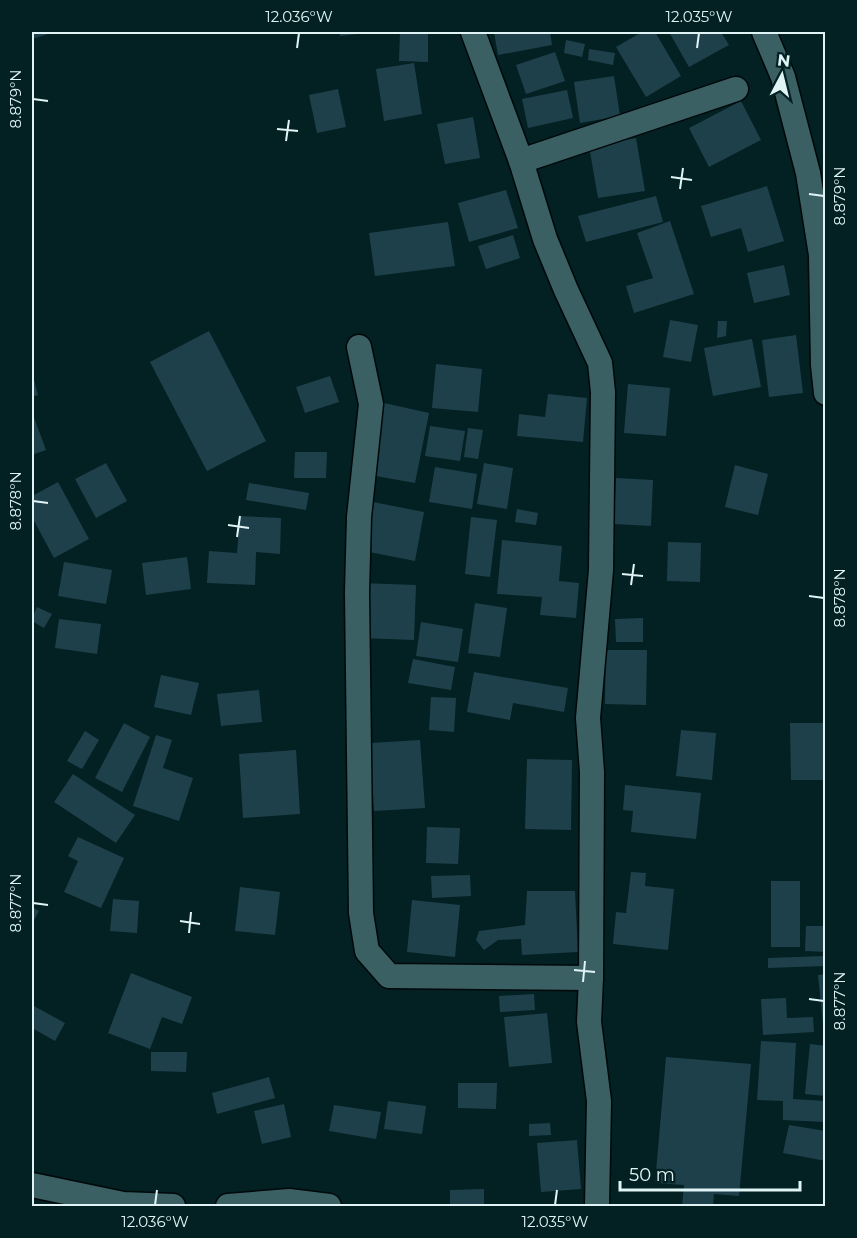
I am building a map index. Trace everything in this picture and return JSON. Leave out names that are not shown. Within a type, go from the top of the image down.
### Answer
[{"type":"street","points":[[473,32],[521,161],[545,239],[600,363],[603,392],[601,570],[588,718],[592,772],[589,1022],[599,1101],[597,1206]]},
{"type":"street","points":[[764,32],[783,77],[808,173],[821,255],[825,393]]},
{"type":"street","points":[[521,161],[736,89]]},
{"type":"street","points":[[359,346],[371,404],[359,517],[357,592],[361,913],[367,951],[389,976],[591,978]]},
{"type":"street","points":[[32,1185],[123,1204],[172,1206]]},
{"type":"street","points":[[228,1206],[289,1201],[329,1206]]},
{"type":"building","points":[[32,32],[55,32],[32,39]]},
{"type":"building","points":[[339,32],[366,32],[366,33],[340,36]]},
{"type":"building","points":[[400,32],[428,32],[428,62],[399,61]]},
{"type":"building","points":[[494,32],[550,32],[552,45],[498,55]]},
{"type":"building","points":[[642,32],[655,32],[681,76],[646,97],[616,47]]},
{"type":"building","points":[[669,32],[721,32],[729,45],[689,67]]},
{"type":"building","points":[[566,40],[585,44],[582,57],[564,53]]},
{"type":"building","points":[[589,49],[615,53],[613,65],[588,60]]},
{"type":"building","points":[[555,52],[565,81],[526,94],[516,65]]},
{"type":"building","points":[[414,63],[422,114],[384,121],[376,69]]},
{"type":"building","points":[[614,76],[620,116],[580,123],[574,82]]},
{"type":"building","points":[[338,89],[346,127],[317,133],[309,95]]},
{"type":"building","points":[[567,90],[573,118],[528,128],[522,99]]},
{"type":"building","points":[[741,101],[761,140],[709,167],[689,128]]},
{"type":"building","points":[[473,117],[480,158],[445,164],[437,124]]},
{"type":"building","points":[[636,138],[645,191],[598,198],[589,146]]},
{"type":"building","points":[[767,186],[784,241],[748,252],[741,228],[711,237],[701,206]]},
{"type":"building","points":[[506,190],[518,228],[469,242],[458,203]]},
{"type":"building","points":[[656,196],[663,222],[586,242],[578,216]]},
{"type":"building","points":[[670,221],[694,294],[634,313],[626,286],[653,278],[637,233]]},
{"type":"building","points":[[448,222],[455,266],[375,276],[369,233]]},
{"type":"building","points":[[513,235],[520,258],[486,269],[478,246]]},
{"type":"building","points":[[784,265],[790,295],[754,303],[747,273]]},
{"type":"building","points":[[670,320],[698,325],[691,362],[663,357]]},
{"type":"building","points":[[718,321],[727,321],[726,336],[717,338]]},
{"type":"building","points":[[209,331],[266,441],[207,471],[150,362]]},
{"type":"building","points":[[796,335],[803,393],[769,397],[762,340]]},
{"type":"building","points":[[752,339],[761,387],[713,396],[704,348]]},
{"type":"building","points":[[436,364],[482,369],[478,412],[432,408]]},
{"type":"building","points":[[32,372],[38,395],[32,397]]},
{"type":"building","points":[[330,376],[339,402],[305,413],[296,387]]},
{"type":"building","points":[[628,384],[670,388],[666,436],[624,433]]},
{"type":"building","points":[[548,394],[587,398],[583,442],[517,436],[519,414],[545,417]]},
{"type":"building","points":[[384,403],[429,413],[415,483],[370,475]]},
{"type":"building","points":[[32,412],[46,450],[32,455]]},
{"type":"building","points":[[430,426],[465,431],[460,461],[425,456]]},
{"type":"building","points":[[468,428],[483,430],[478,459],[464,457]]},
{"type":"building","points":[[295,452],[327,452],[326,478],[294,478]]},
{"type":"building","points":[[106,463],[127,501],[96,518],[75,479]]},
{"type":"building","points":[[484,463],[513,468],[507,509],[477,504]]},
{"type":"building","points":[[735,465],[768,474],[758,515],[725,507]]},
{"type":"building","points":[[435,467],[477,474],[472,509],[429,502]]},
{"type":"building","points":[[616,478],[653,480],[651,526],[614,524]]},
{"type":"building","points":[[58,482],[89,539],[54,558],[32,517],[32,496]]},
{"type":"building","points":[[249,483],[309,493],[306,510],[246,500]]},
{"type":"building","points":[[373,502],[424,512],[415,561],[364,551]]},
{"type":"building","points":[[517,509],[538,513],[536,525],[515,522]]},
{"type":"building","points":[[240,516],[281,518],[280,554],[256,552],[255,585],[207,583],[209,551],[237,553]]},
{"type":"building","points":[[471,517],[497,520],[490,577],[465,574]]},
{"type":"building","points":[[502,540],[562,546],[559,581],[579,583],[576,618],[540,615],[542,597],[497,594]]},
{"type":"building","points":[[668,542],[701,543],[700,582],[667,581]]},
{"type":"building","points":[[187,557],[191,589],[146,595],[142,563]]},
{"type":"building","points":[[64,562],[112,570],[106,604],[58,596]]},
{"type":"building","points":[[361,583],[416,585],[414,640],[360,638]]},
{"type":"building","points":[[475,603],[507,608],[500,657],[468,653]]},
{"type":"building","points":[[37,607],[52,614],[44,628],[32,621]]},
{"type":"building","points":[[643,618],[643,642],[616,642],[615,619]]},
{"type":"building","points":[[59,619],[101,624],[97,654],[55,648]]},
{"type":"building","points":[[421,622],[463,629],[458,662],[416,656]]},
{"type":"building","points":[[606,650],[647,650],[646,705],[605,704]]},
{"type":"building","points":[[413,659],[455,667],[451,690],[408,683]]},
{"type":"building","points":[[474,672],[568,688],[564,712],[513,703],[510,720],[467,712]]},
{"type":"building","points":[[161,675],[199,683],[191,715],[154,707]]},
{"type":"building","points":[[259,690],[262,722],[221,726],[217,694]]},
{"type":"building","points":[[431,697],[456,698],[454,732],[429,730]]},
{"type":"building","points":[[124,723],[150,737],[122,792],[95,778]]},
{"type":"building","points":[[790,723],[826,723],[826,780],[791,780]]},
{"type":"building","points":[[681,730],[716,733],[712,780],[676,776]]},
{"type":"building","points":[[85,731],[99,740],[82,769],[67,761]]},
{"type":"building","points":[[156,735],[172,740],[163,768],[193,778],[179,821],[133,806]]},
{"type":"building","points":[[420,740],[425,808],[374,811],[370,743]]},
{"type":"building","points":[[296,750],[300,814],[243,818],[239,754]]},
{"type":"building","points":[[527,759],[572,760],[571,830],[525,829]]},
{"type":"building","points":[[73,774],[135,815],[116,843],[54,802]]},
{"type":"building","points":[[625,785],[701,793],[696,839],[631,832],[633,811],[623,810]]},
{"type":"building","points":[[427,827],[460,828],[458,864],[426,863]]},
{"type":"building","points":[[78,837],[124,858],[101,908],[64,892],[78,861],[68,856]]},
{"type":"building","points":[[631,872],[646,873],[645,886],[674,889],[668,950],[613,944],[616,912],[626,913]]},
{"type":"building","points":[[470,875],[471,896],[432,898],[431,876]]},
{"type":"building","points":[[771,881],[800,881],[800,947],[771,947]]},
{"type":"building","points":[[240,887],[280,892],[275,935],[235,931]]},
{"type":"building","points":[[527,891],[575,891],[578,952],[522,955],[521,939],[498,940],[484,950],[476,940],[479,931],[525,925]]},
{"type":"building","points":[[113,899],[139,901],[137,933],[110,931]]},
{"type":"building","points":[[412,900],[460,905],[455,957],[407,952]]},
{"type":"building","points":[[32,907],[39,911],[32,924]]},
{"type":"building","points":[[806,926],[826,926],[826,952],[805,951]]},
{"type":"building","points":[[826,956],[826,966],[768,968],[768,958]]},
{"type":"building","points":[[131,973],[192,997],[182,1024],[162,1017],[150,1049],[108,1033]]},
{"type":"building","points":[[826,974],[826,1034],[824,1034],[818,975]]},
{"type":"building","points":[[534,994],[535,1010],[500,1012],[499,996]]},
{"type":"building","points":[[786,998],[787,1018],[813,1017],[814,1032],[763,1035],[761,999]]},
{"type":"building","points":[[32,1005],[65,1023],[55,1041],[32,1028]]},
{"type":"building","points":[[547,1013],[552,1063],[509,1067],[504,1017]]},
{"type":"building","points":[[761,1041],[796,1043],[793,1099],[826,1101],[825,1122],[783,1120],[783,1101],[757,1100]]},
{"type":"building","points":[[810,1044],[826,1046],[826,1096],[805,1094]]},
{"type":"building","points":[[151,1052],[187,1052],[186,1072],[151,1071]]},
{"type":"building","points":[[666,1057],[751,1064],[739,1196],[714,1194],[713,1206],[682,1206],[684,1185],[655,1183]]},
{"type":"building","points":[[269,1077],[275,1098],[217,1114],[212,1093]]},
{"type":"building","points":[[458,1083],[497,1083],[496,1109],[458,1108]]},
{"type":"building","points":[[388,1101],[426,1106],[422,1134],[384,1129]]},
{"type":"building","points":[[284,1104],[291,1137],[262,1144],[254,1111]]},
{"type":"building","points":[[334,1105],[381,1112],[376,1139],[329,1131]]},
{"type":"building","points":[[550,1123],[551,1135],[529,1136],[529,1124]]},
{"type":"building","points":[[789,1125],[826,1131],[826,1161],[783,1153]]},
{"type":"building","points":[[577,1140],[581,1189],[541,1192],[537,1143]]},
{"type":"building","points":[[484,1189],[484,1206],[450,1206],[450,1190]]}]
